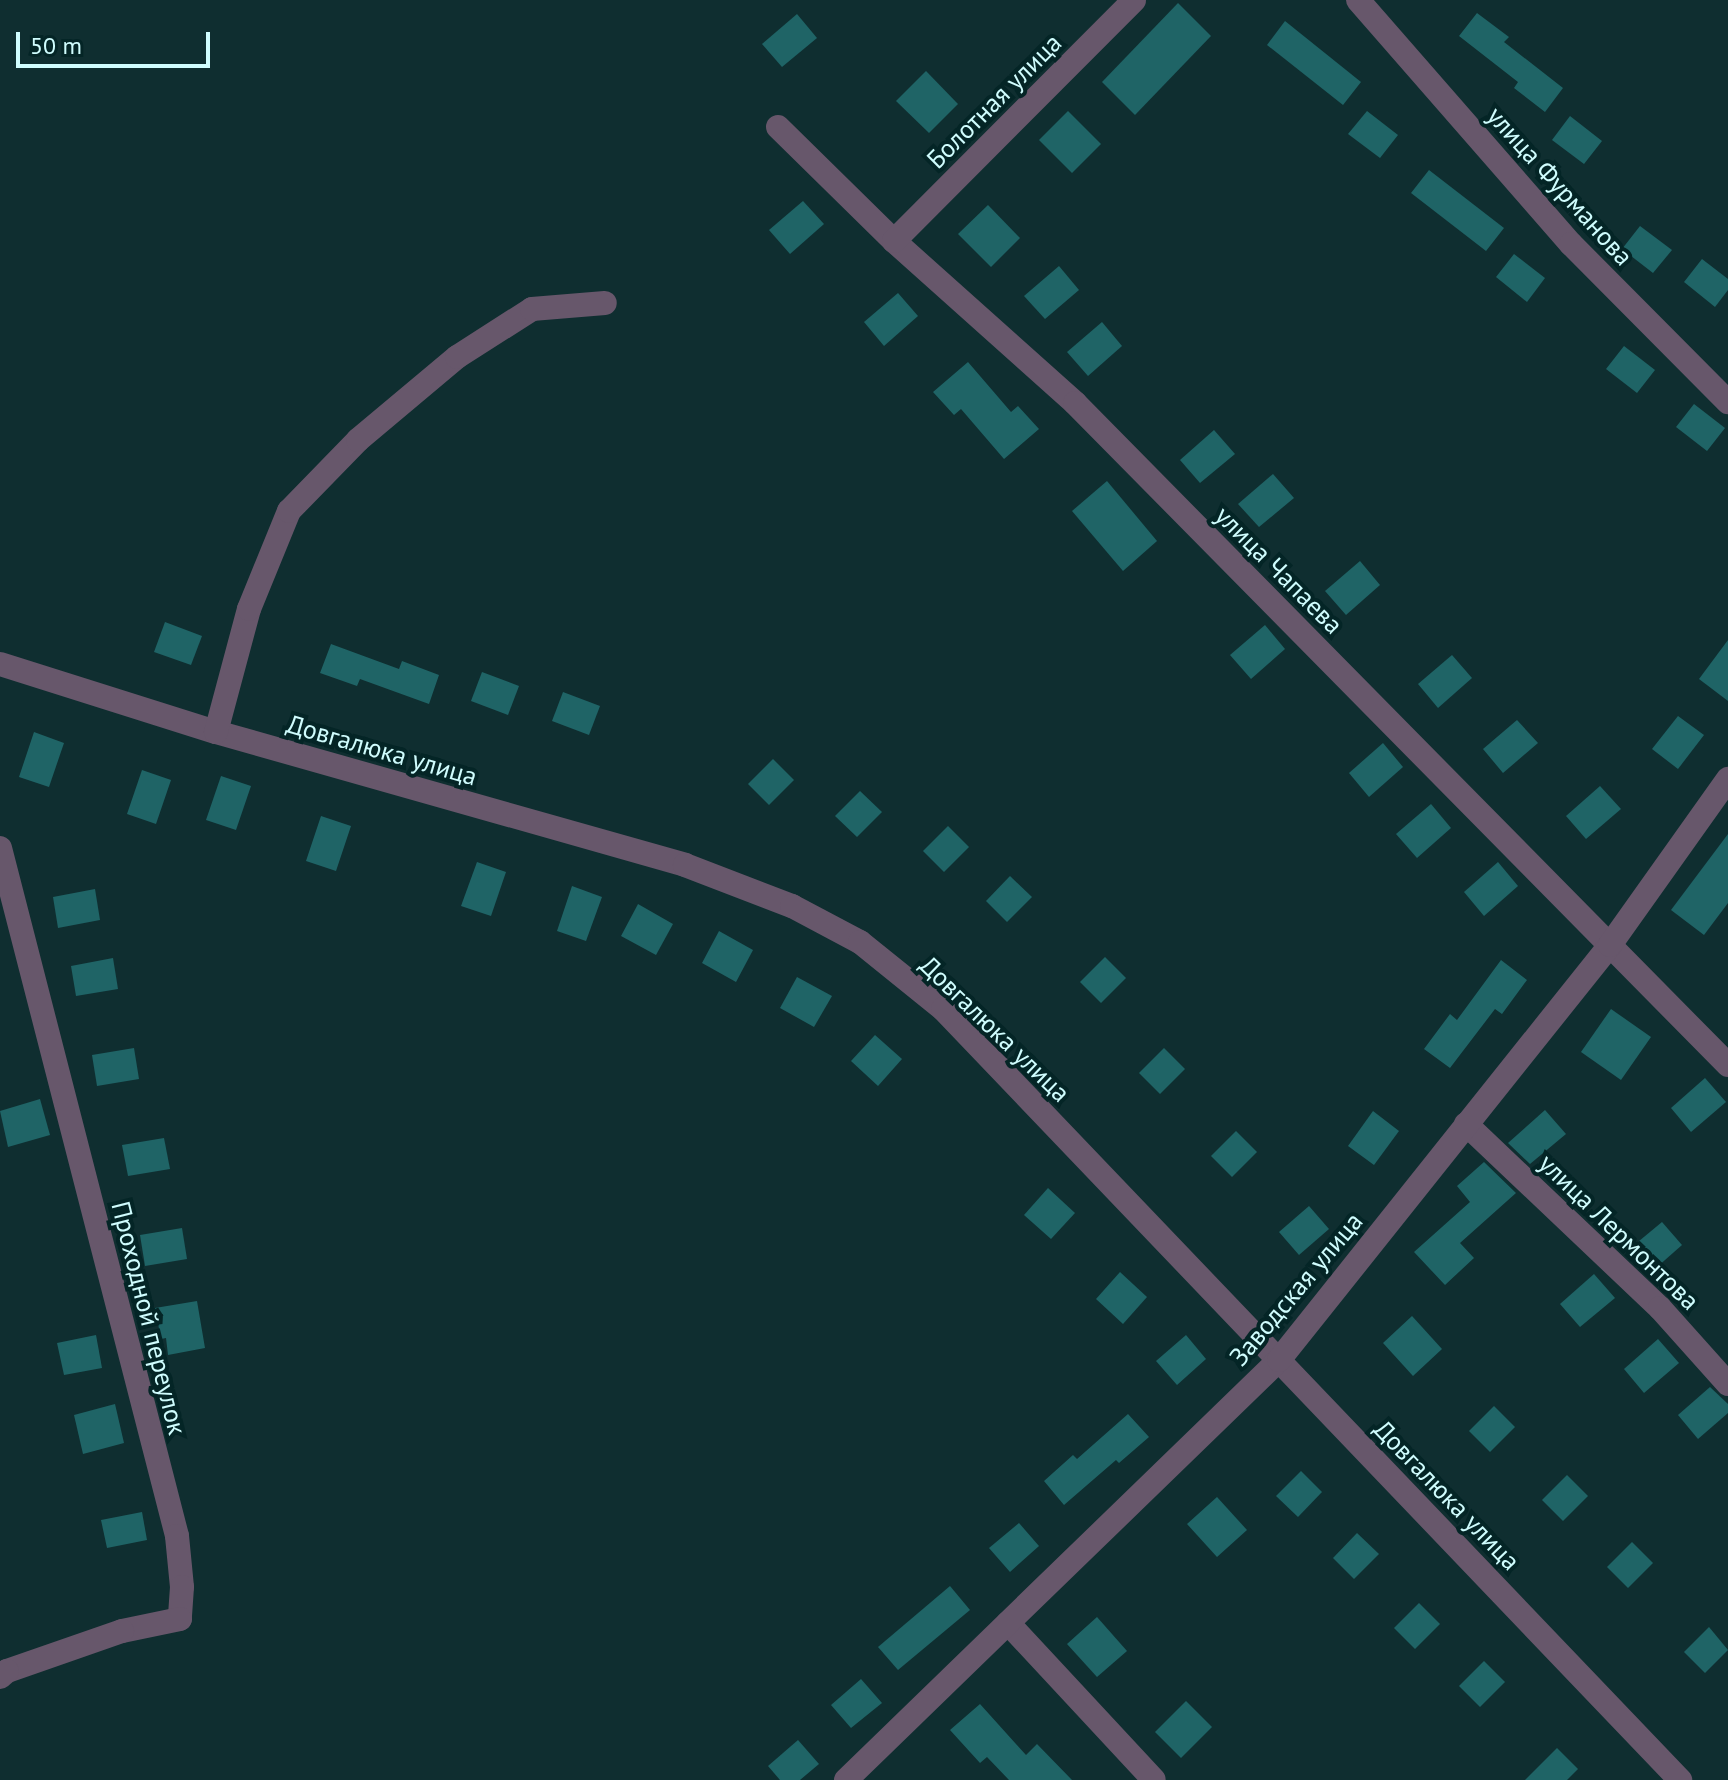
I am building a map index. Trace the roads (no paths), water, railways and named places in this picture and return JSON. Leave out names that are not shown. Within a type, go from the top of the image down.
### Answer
[{"type":"street","name":"Болотная улица","points":[[894,241],[1134,0]]},
{"type":"street","name":"улица Фурманова","points":[[1358,0],[1571,244],[1728,402]]},
{"type":"street","name":"улица Чапаева","points":[[778,127],[894,241],[1075,403],[1728,1065]]},
{"type":"street","points":[[216,732],[249,609],[289,511],[358,440],[457,357],[532,309],[605,303]]},
{"type":"street","name":"Довгалюка улица","points":[[2,672],[685,865],[792,906],[860,942],[943,1009],[1680,1780]]},
{"type":"street","name":"Заводская улица","points":[[846,1780],[1279,1360],[1610,945],[1728,779]]},
{"type":"street","name":"Проходной переулок","points":[[0,848],[177,1536],[182,1587],[180,1619],[122,1631],[7,1671],[0,1677]]},
{"type":"street","name":"улица Лермонтова","points":[[1466,1124],[1660,1308],[1728,1384]]},
{"type":"street","points":[[1008,1623],[1154,1780]]}]
